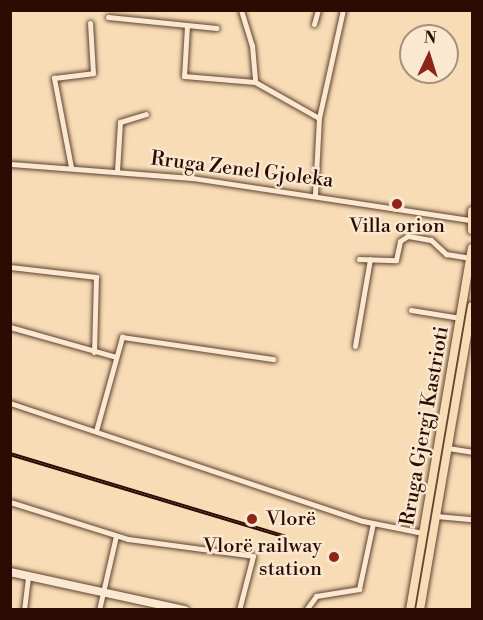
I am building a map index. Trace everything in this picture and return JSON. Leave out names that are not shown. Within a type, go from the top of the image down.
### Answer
[{"type":"main road","points":[[471,215],[472,231]]},
{"type":"main road","name":"Rruga Gjergj Kastrioti","points":[[410,609],[472,248]]},
{"type":"main road","name":"Rruga Gjergj Kastrioti","points":[[420,609],[472,307]]},
{"type":"street","points":[[241,10],[252,45],[255,82]]},
{"type":"street","points":[[314,24],[318,10]]},
{"type":"street","points":[[315,194],[319,118],[343,10]]},
{"type":"street","points":[[108,17],[216,28]]},
{"type":"street","points":[[71,167],[54,78],[93,73],[90,23]]},
{"type":"street","points":[[187,26],[184,76],[255,82],[319,118]]},
{"type":"street","points":[[117,171],[120,123],[146,114]]},
{"type":"street","name":"Rruga Zenel Gjoleka","points":[[10,164],[117,171],[471,215]]},
{"type":"street","points":[[359,260],[396,260],[400,241],[408,236],[431,240],[446,254],[471,258]]},
{"type":"street","points":[[355,346],[370,259]]},
{"type":"street","points":[[10,267],[96,276],[94,352]]},
{"type":"street","points":[[411,310],[460,318]]},
{"type":"street","points":[[10,327],[116,357]]},
{"type":"street","points":[[96,431],[122,337],[273,359]]},
{"type":"street","points":[[10,403],[373,523],[423,533]]},
{"type":"street","points":[[448,448],[472,452]]},
{"type":"street","points":[[10,502],[116,536],[253,556],[239,609]]},
{"type":"street","points":[[436,516],[472,519]]},
{"type":"street","points":[[306,609],[316,596],[359,589],[373,523]]},
{"type":"street","points":[[99,609],[116,536]]},
{"type":"street","points":[[10,572],[152,606],[185,609]]},
{"type":"street","points":[[24,609],[28,576]]},
{"type":"railway","points":[[10,454],[287,537]]},
{"type":"place","name":"Villa orion","points":[[397,204]]},
{"type":"place","name":"Vlorë","points":[[252,519]]},
{"type":"place","name":"Vlorë railway station","points":[[334,557]]}]
